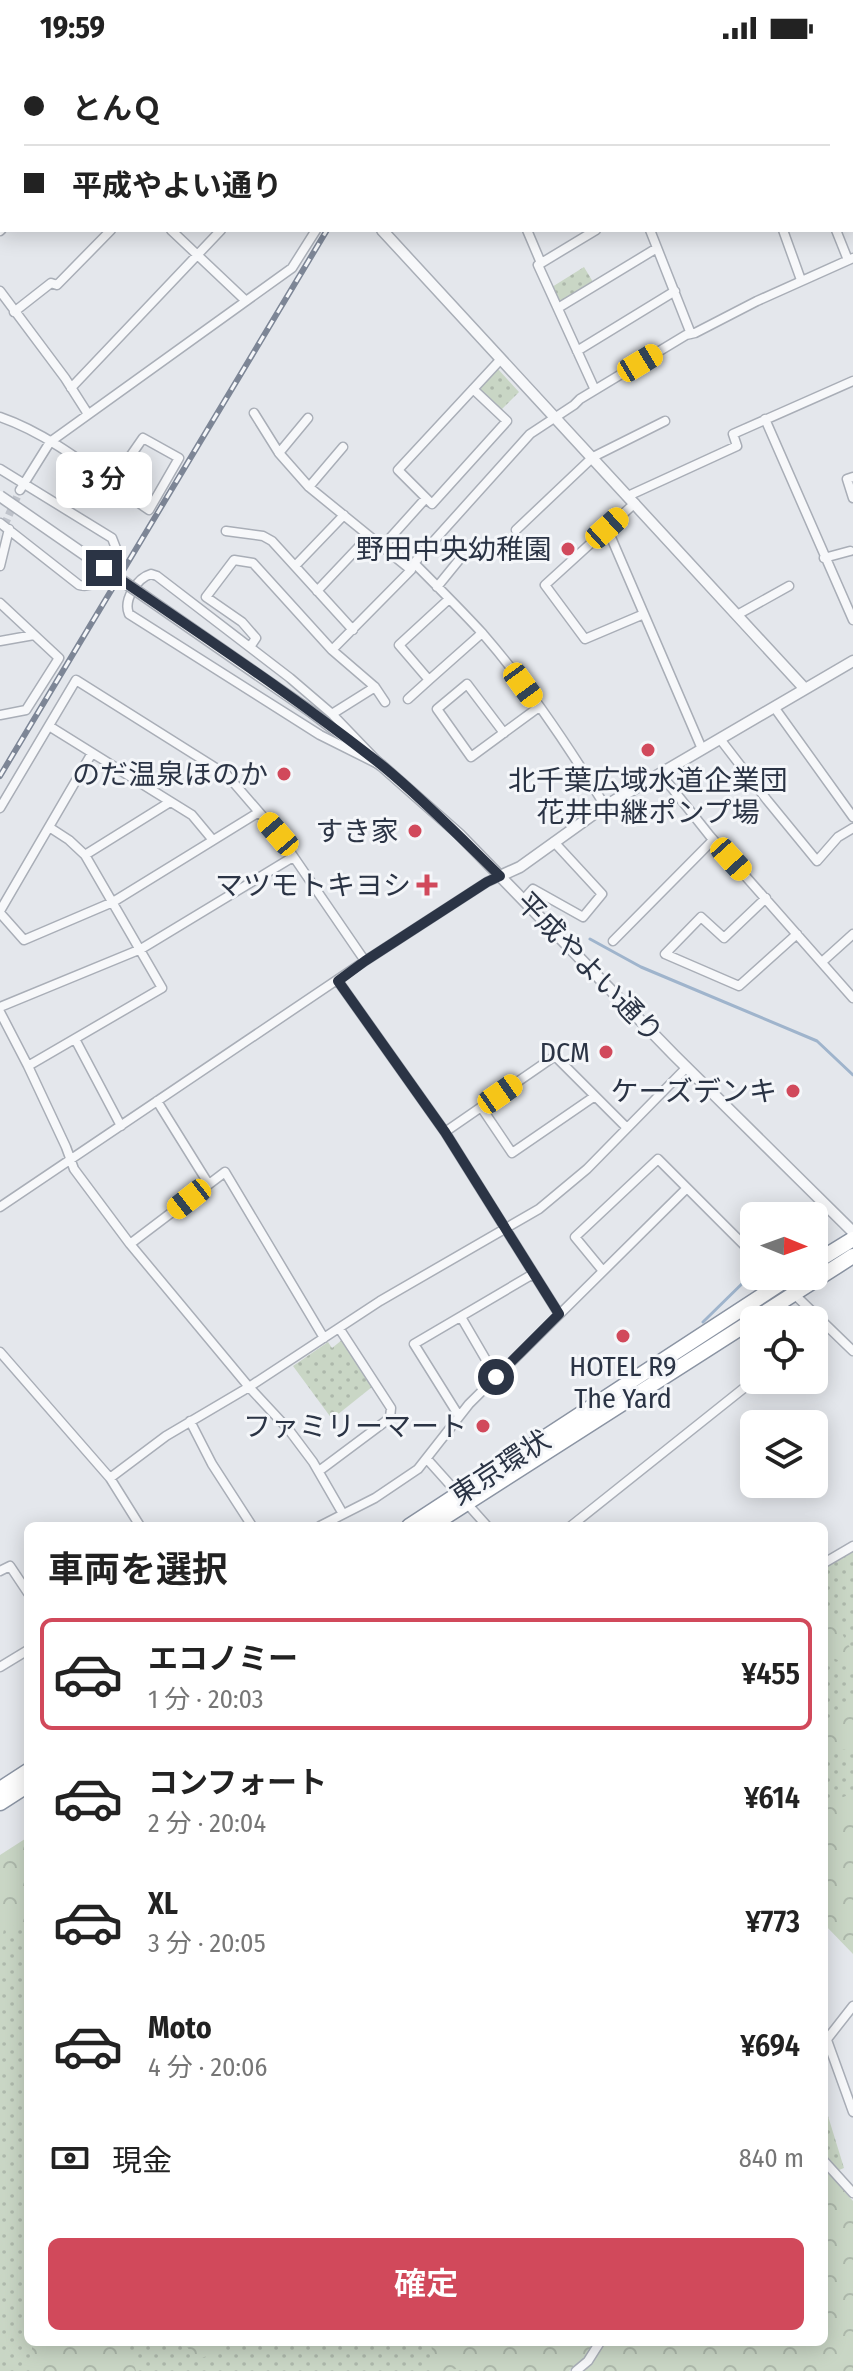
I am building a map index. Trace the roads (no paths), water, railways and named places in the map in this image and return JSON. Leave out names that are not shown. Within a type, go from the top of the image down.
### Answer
[{"type":"highway","points":[[828,1254],[853,1239]]},
{"type":"highway","name":"東京環状","points":[[417,1522],[462,1499],[853,1256]]},
{"type":"highway","name":"東京環状","points":[[436,1522],[462,1499],[766,1290]]},
{"type":"highway","points":[[0,1789],[24,1774]]},
{"type":"highway","points":[[0,1803],[24,1788]]},
{"type":"street","points":[[14,312],[51,283],[57,285],[109,232]]},
{"type":"street","points":[[173,232],[246,301]]},
{"type":"street","points":[[71,388],[219,232]]},
{"type":"street","points":[[22,487],[50,442],[292,268],[315,232]]},
{"type":"street","points":[[384,232],[805,689]]},
{"type":"street","points":[[528,232],[541,263]]},
{"type":"street","points":[[590,232],[538,265],[595,390]]},
{"type":"street","points":[[651,232],[691,334]]},
{"type":"street","points":[[784,232],[801,280]]},
{"type":"street","points":[[332,650],[530,434],[686,335],[850,259],[837,232]]},
{"type":"street","points":[[558,308],[657,248]]},
{"type":"street","points":[[577,351],[675,291]]},
{"type":"street","points":[[1,296],[88,414]]},
{"type":"street","points":[[473,389],[507,421],[432,504],[398,470],[473,389],[501,359]]},
{"type":"street","points":[[644,614],[585,639],[545,585],[607,528],[631,499],[737,446],[733,434],[853,381]]},
{"type":"street","points":[[254,413],[279,453],[309,487],[437,587],[482,633],[539,707],[605,806]]},
{"type":"street","points":[[0,417],[50,442],[111,484],[149,510],[179,458],[143,438],[111,484]]},
{"type":"street","points":[[279,453],[308,418]]},
{"type":"street","points":[[765,419],[853,620]]},
{"type":"street","points":[[516,530],[593,457],[665,421]]},
{"type":"street","points":[[309,487],[343,447]]},
{"type":"street","points":[[0,469],[22,487],[112,538],[117,551],[98,583],[85,587],[0,523]]},
{"type":"street","points":[[853,477],[847,479],[853,498]]},
{"type":"street","name":"平成やよい通り","points":[[0,496],[313,713],[439,814],[853,1232]]},
{"type":"street","points":[[382,547],[426,498]]},
{"type":"street","points":[[295,566],[344,515]]},
{"type":"street","points":[[607,528],[702,749]]},
{"type":"street","points":[[0,566],[9,529]]},
{"type":"street","points":[[226,531],[263,536],[272,541],[353,630]]},
{"type":"street","points":[[317,591],[369,536]]},
{"type":"street","points":[[824,558],[850,551]]},
{"type":"street","points":[[250,647],[256,638],[242,622],[206,597],[234,560],[253,563],[332,650],[375,687],[385,702]]},
{"type":"street","points":[[437,587],[459,560]]},
{"type":"street","points":[[151,574],[157,576],[250,647],[332,714],[382,766],[320,735],[134,618],[126,608],[127,602],[141,578],[151,574]]},
{"type":"street","points":[[737,615],[789,586]]},
{"type":"street","points":[[429,680],[399,645],[449,599]]},
{"type":"street","points":[[0,603],[59,658],[26,710],[0,715]]},
{"type":"street","points":[[408,699],[482,633]]},
{"type":"street","points":[[0,641],[34,635]]},
{"type":"street","points":[[0,1207],[365,961],[487,882],[520,867],[605,806],[853,661]]},
{"type":"street","points":[[0,808],[76,680],[227,775],[278,834],[365,961]]},
{"type":"street","points":[[504,733],[467,684],[437,709],[471,757],[504,733],[539,707]]},
{"type":"street","points":[[332,714],[375,687]]},
{"type":"street","points":[[774,707],[853,817]]},
{"type":"street","points":[[49,726],[192,815],[212,839]]},
{"type":"street","points":[[720,739],[817,861],[838,837],[853,828]]},
{"type":"street","points":[[92,753],[0,912],[24,940],[113,902],[259,812]]},
{"type":"street","points":[[660,773],[713,840],[853,998]]},
{"type":"street","points":[[85,855],[170,802]]},
{"type":"street","points":[[28,1066],[162,988],[85,855],[49,827]]},
{"type":"street","points":[[613,941],[713,840]]},
{"type":"street","points":[[524,899],[533,889],[583,917],[602,894],[554,842]]},
{"type":"street","points":[[293,857],[141,949],[0,1010],[74,1169],[130,1244],[249,1387],[289,1430],[319,1471],[343,1514]]},
{"type":"street","points":[[766,898],[724,938],[701,917],[665,954],[739,986],[797,934]]},
{"type":"street","points":[[822,962],[853,934]]},
{"type":"street","points":[[338,981],[445,1132],[559,1314]]},
{"type":"street","points":[[75,1039],[121,1126]]},
{"type":"street","points":[[445,1132],[555,1056],[627,1128]]},
{"type":"street","points":[[110,1478],[166,1436],[249,1387],[380,1301],[505,1230],[560,1193],[687,1067]]},
{"type":"street","points":[[481,1107],[512,1153],[595,1096]]},
{"type":"street","points":[[157,1101],[208,1183]]},
{"type":"street","points":[[603,1271],[575,1237],[658,1159],[740,1241]]},
{"type":"street","points":[[130,1244],[225,1172],[324,1338]]},
{"type":"street","points":[[328,1522],[398,1484],[427,1459],[459,1416],[496,1377],[686,1189]]},
{"type":"street","points":[[459,1416],[414,1344],[533,1274]]},
{"type":"street","points":[[790,1290],[805,1306]]},
{"type":"street","points":[[461,1317],[496,1377]]},
{"type":"street","points":[[319,1471],[392,1414],[339,1328]]},
{"type":"street","points":[[828,1328],[853,1351]]},
{"type":"street","points":[[0,1352],[110,1478],[138,1522]]},
{"type":"street","points":[[576,1522],[740,1391]]},
{"type":"street","points":[[190,1421],[212,1464],[249,1522]]},
{"type":"street","points":[[427,1459],[483,1522]]},
{"type":"street","points":[[828,1561],[853,1546]]},
{"type":"street","points":[[0,1571],[10,1566],[24,1587]]},
{"type":"street","points":[[0,1667],[24,1652]]},
{"type":"street","points":[[828,2039],[853,2006]]},
{"type":"street","points":[[828,2047],[853,2112]]},
{"type":"street","points":[[828,2165],[853,2193]]},
{"type":"street","points":[[576,2371],[588,2361],[597,2346]]},
{"type":"waterway","points":[[590,939],[641,967],[817,1041],[853,1075]]},
{"type":"waterway","points":[[703,1322],[740,1286]]},
{"type":"tunnel","points":[[4,526],[20,490]]},
{"type":"railway","points":[[0,776],[326,232]]},
{"type":"place","name":"野田中央幼稚園","points":[[568,549]]},
{"type":"place","name":"北千葉広域水道企業団 花井中継ポンプ場","points":[[648,750]]},
{"type":"place","name":"のだ温泉ほのか","points":[[284,774]]},
{"type":"place","name":"すき家","points":[[415,831]]},
{"type":"place","name":"マツモトキヨシ","points":[[427,885]]},
{"type":"place","name":"DCM","points":[[606,1052]]},
{"type":"place","name":"ケーズデンキ","points":[[793,1091]]},
{"type":"place","name":"HOTEL R9 The Yard","points":[[623,1336]]},
{"type":"place","name":"ファミリーマート","points":[[483,1426]]}]
